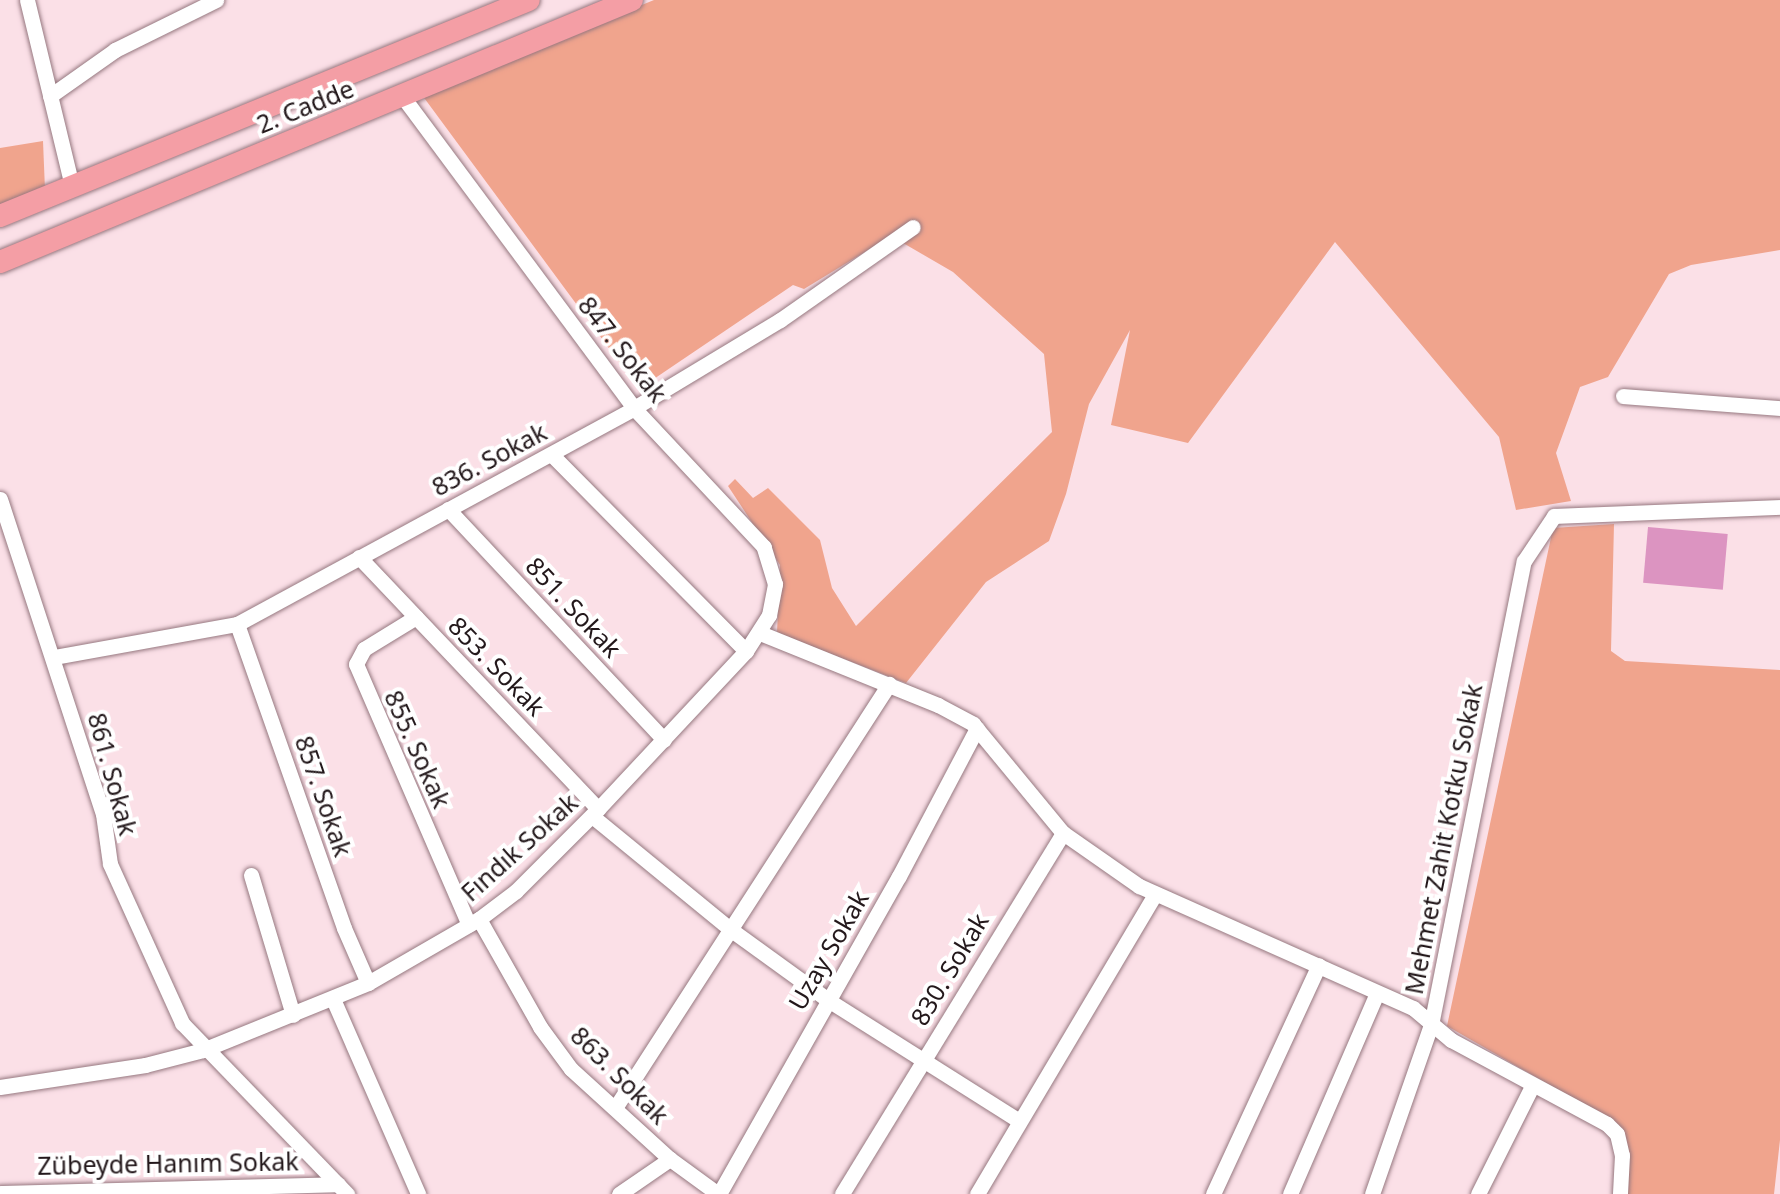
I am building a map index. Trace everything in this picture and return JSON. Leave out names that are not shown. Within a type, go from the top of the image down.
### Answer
[{"type":"main road","name":"2. Cadde","points":[[0,216],[529,0]]},
{"type":"main road","name":"2. Cadde","points":[[0,262],[632,0]]},
{"type":"street","points":[[50,96],[103,57],[216,0]]},
{"type":"street","points":[[28,1],[72,186]]},
{"type":"street","name":"847. Sokak","points":[[402,96],[634,408],[764,547],[775,584],[760,634]]},
{"type":"street","name":"836. Sokak","points":[[54,657],[237,624],[634,408],[780,320],[913,227]]},
{"type":"street","points":[[1623,396],[1780,408]]},
{"type":"street","points":[[552,455],[746,652]]},
{"type":"street","name":"861. Sokak","points":[[0,499],[103,814],[110,864],[182,1024],[342,1189]]},
{"type":"street","name":"Mehmet Zahit Kotku Sokak","points":[[1372,1192],[1431,1025],[1524,561],[1554,516],[1780,507]]},
{"type":"street","name":"851. Sokak","points":[[448,508],[664,740]]},
{"type":"street","name":"853. Sokak","points":[[359,557],[595,812],[730,929],[828,1000],[1018,1120]]},
{"type":"street","name":"855. Sokak","points":[[416,617],[364,649],[356,664],[474,922]]},
{"type":"street","name":"857. Sokak","points":[[237,624],[344,928],[368,983]]},
{"type":"street","points":[[760,634],[889,684],[977,728],[1063,833],[1155,894],[1413,1008],[1431,1025],[1532,1086],[1607,1124],[1616,1134],[1622,1155],[1620,1194]]},
{"type":"street","name":"Fındık Sokak","points":[[0,1087],[109,1071],[204,1050],[368,983],[474,922],[516,891],[595,812],[760,634]]},
{"type":"street","points":[[614,1108],[889,684]]},
{"type":"street","name":"Uzay Sokak","points":[[718,1194],[977,728]]},
{"type":"street","name":"830. Sokak","points":[[842,1194],[1063,833]]},
{"type":"street","points":[[251,874],[294,1015]]},
{"type":"street","points":[[977,1194],[1155,894]]},
{"type":"street","name":"863. Sokak","points":[[474,922],[540,1027],[571,1068],[670,1159],[718,1194]]},
{"type":"street","points":[[1213,1194],[1319,965]]},
{"type":"street","points":[[1290,1194],[1377,993]]},
{"type":"street","points":[[334,999],[418,1194]]},
{"type":"street","points":[[1478,1194],[1532,1086]]},
{"type":"street","points":[[619,1194],[670,1159]]},
{"type":"street","name":"Zübeyde Hanım Sokak","points":[[0,1193],[342,1189]]},
{"type":"street","points":[[1372,1192],[1390,1194]]},
{"type":"shaded area","points":[[654,0],[1780,0],[1780,250],[1691,265],[1669,274],[1608,377],[1580,387],[1556,453],[1571,501],[1516,510],[1499,437],[1335,242],[1188,443],[1111,425],[1130,330],[1089,404],[1066,494],[1049,541],[986,582],[906,683],[777,633],[780,565],[728,486],[735,479],[753,498],[768,488],[820,540],[832,588],[856,626],[1052,432],[1044,354],[953,272],[891,236],[804,289],[793,285],[639,389],[422,95]]},
{"type":"shaded area","points":[[43,141],[45,190],[0,205],[0,148]]},
{"type":"shaded area","points":[[1614,524],[1611,651],[1625,661],[1780,670],[1780,1140],[1774,1194],[1626,1194],[1619,1125],[1447,1026],[1553,528]]},
{"type":"building","points":[[1648,527],[1728,534],[1723,590],[1643,583]]}]
